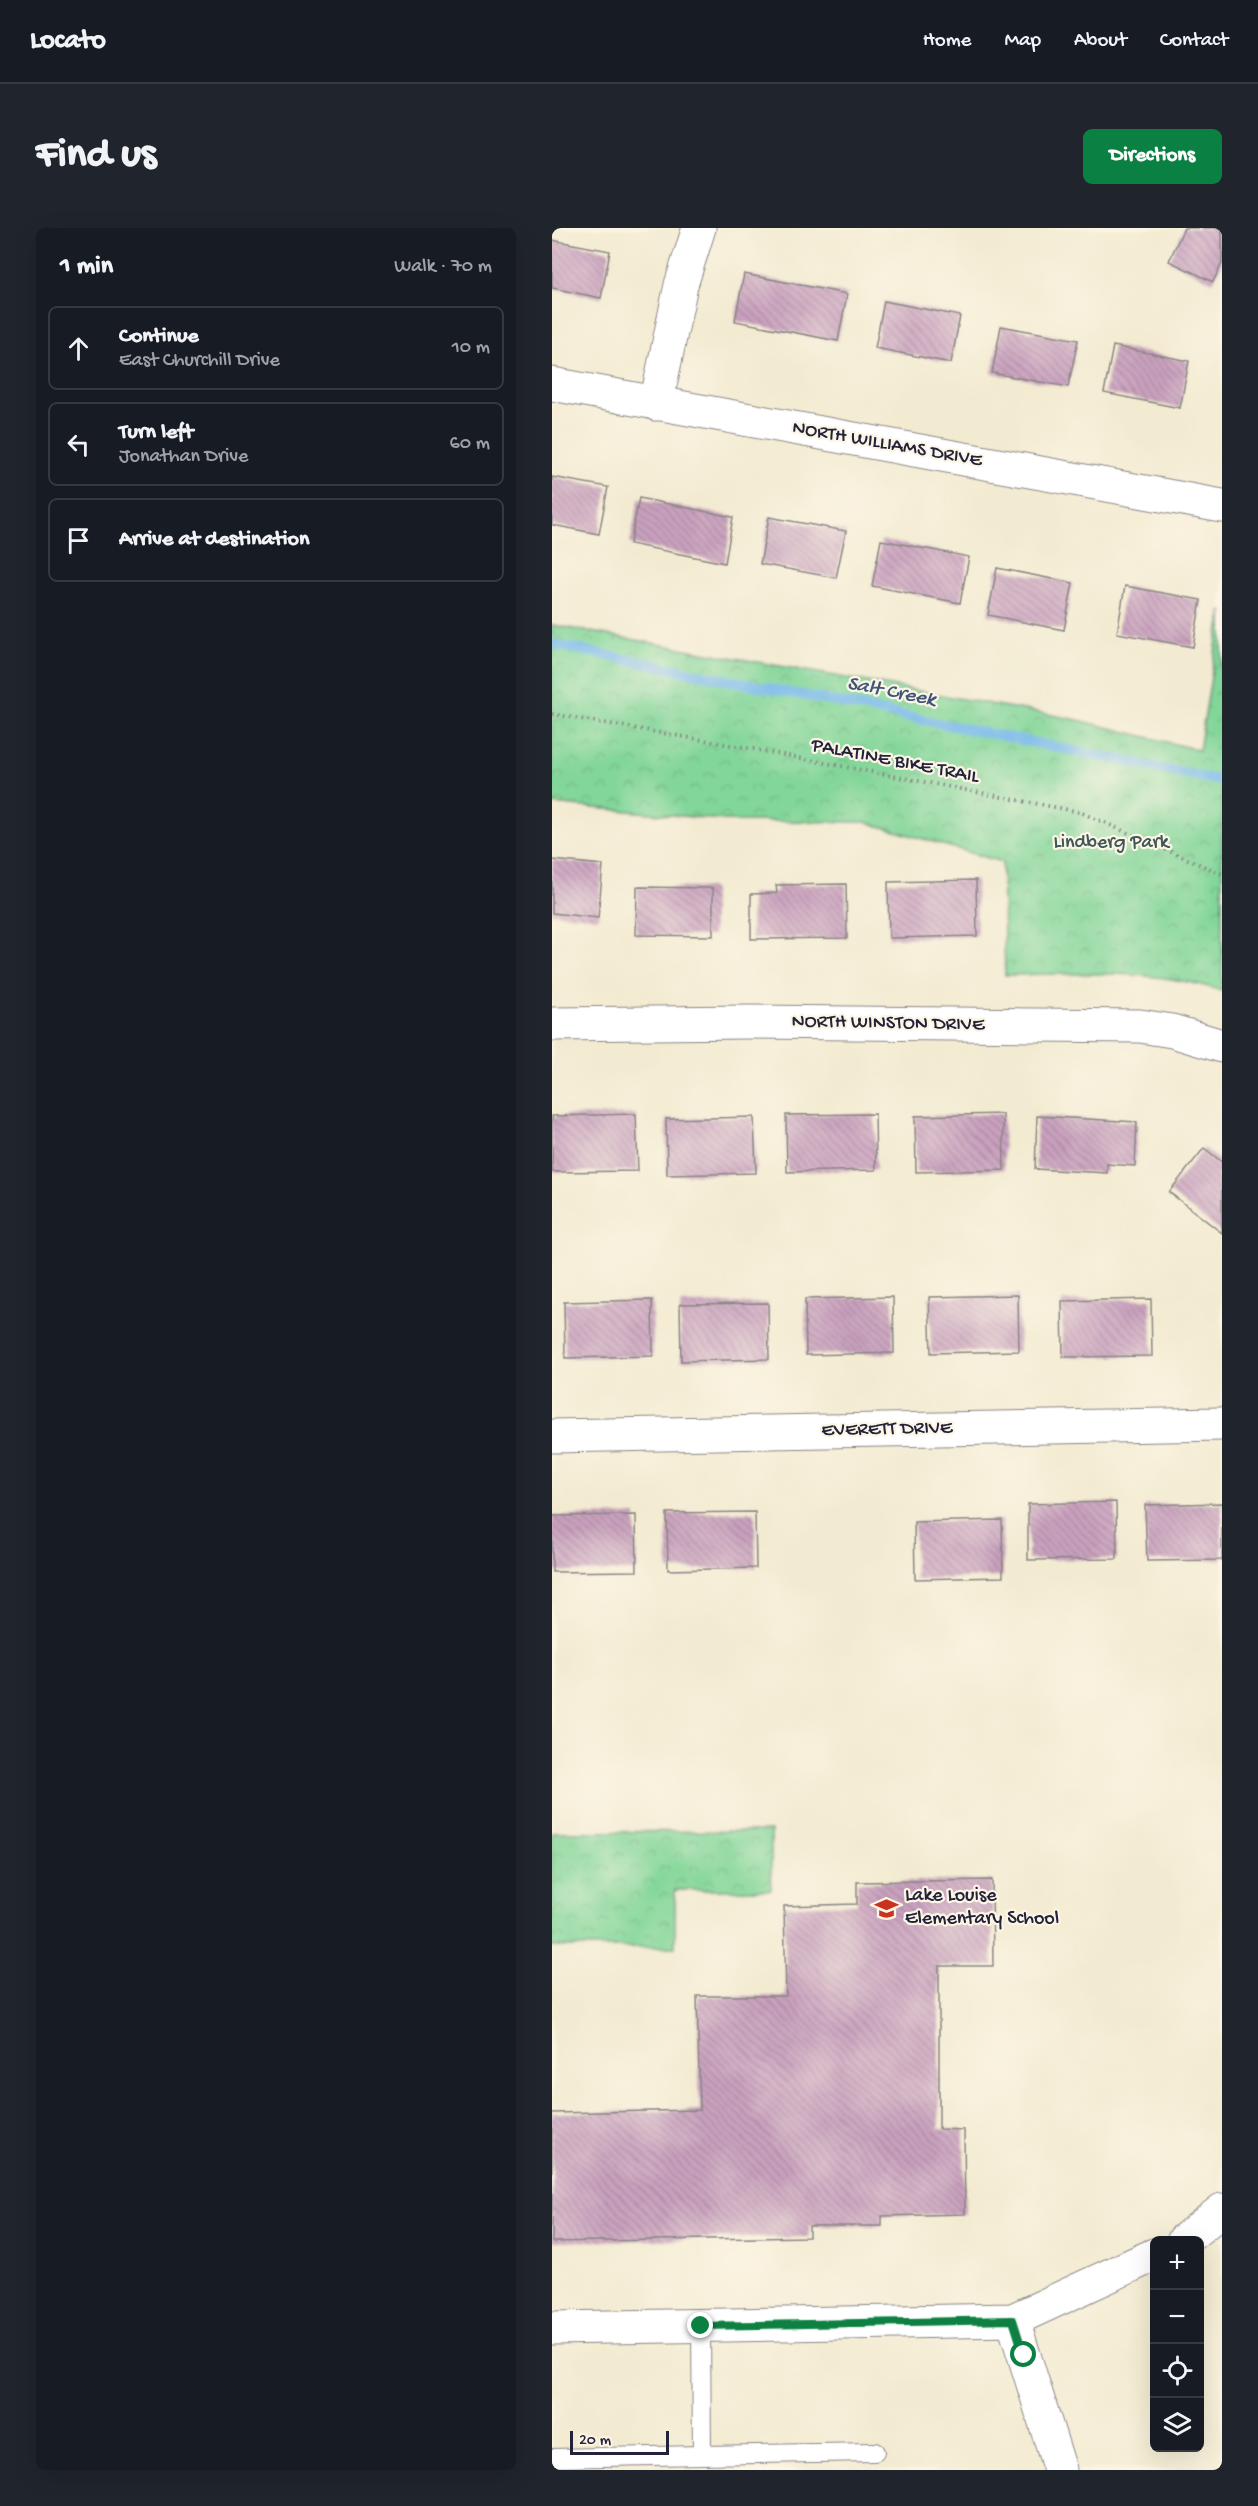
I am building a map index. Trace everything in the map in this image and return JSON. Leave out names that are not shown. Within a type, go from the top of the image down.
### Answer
[{"type":"street","points":[[656,404],[681,285],[699,228]]},
{"type":"street","name":"NORTH WILLIAMS DRIVE","points":[[552,384],[1222,506]]},
{"type":"street","name":"NORTH WINSTON DRIVE","points":[[552,1024],[751,1022],[1140,1026],[1172,1031],[1222,1046]]},
{"type":"street","name":"EVERETT DRIVE","points":[[552,1436],[1222,1424]]},
{"type":"street","points":[[1190,2236],[1222,2210]]},
{"type":"street","points":[[552,2328],[1013,2320],[1150,2257]]},
{"type":"street","points":[[1013,2320],[1060,2470]]},
{"type":"lane","points":[[701,2326],[702,2455]]},
{"type":"lane","points":[[552,2458],[875,2452]]},
{"type":"path","name":"PALATINE BIKE TRAIL","points":[[552,714],[737,746],[1080,813],[1222,874]]},
{"type":"green space","name":"Lindberg Park","points":[[1222,610],[1222,991],[1169,979],[1115,974],[1005,975],[1002,862],[865,822],[736,821],[552,804],[552,625],[1074,719],[1199,750]]},
{"type":"green space","points":[[771,1831],[771,1890],[675,1890],[675,1947],[552,1947],[552,1832]]},
{"type":"building","points":[[1184,228],[1222,228],[1222,263],[1213,282],[1169,261]]},
{"type":"building","points":[[552,240],[610,251],[601,298],[552,288]]},
{"type":"building","points":[[744,274],[847,294],[838,341],[735,321]]},
{"type":"building","points":[[884,301],[960,316],[951,363],[875,348]]},
{"type":"building","points":[[1001,326],[1078,340],[1068,387],[992,373]]},
{"type":"building","points":[[1113,346],[1189,361],[1180,408],[1104,393]]},
{"type":"building","points":[[552,477],[608,487],[599,534],[552,525]]},
{"type":"building","points":[[639,498],[733,517],[725,563],[630,544]]},
{"type":"building","points":[[769,517],[846,531],[836,578],[760,564]]},
{"type":"building","points":[[881,540],[969,557],[960,603],[872,586]]},
{"type":"building","points":[[997,568],[1073,583],[1064,630],[988,615]]},
{"type":"building","points":[[1125,586],[1201,600],[1193,647],[1117,633]]},
{"type":"building","points":[[552,860],[603,865],[598,918],[552,913]]},
{"type":"building","points":[[976,880],[977,936],[889,938],[888,882]]},
{"type":"building","points":[[846,884],[847,938],[751,939],[751,894],[777,893],[776,885]]},
{"type":"building","points":[[637,887],[713,888],[713,936],[636,935]]},
{"type":"building","points":[[636,1114],[638,1171],[552,1172],[552,1116]]},
{"type":"building","points":[[875,1114],[876,1170],[787,1172],[786,1115]]},
{"type":"building","points":[[1003,1114],[1004,1170],[916,1172],[915,1116]]},
{"type":"building","points":[[1037,1116],[1137,1122],[1135,1166],[1107,1164],[1107,1173],[1035,1169]]},
{"type":"building","points":[[754,1117],[756,1173],[667,1175],[666,1119]]},
{"type":"building","points":[[1204,1148],[1222,1162],[1222,1233],[1169,1192]]},
{"type":"building","points":[[1018,1295],[1019,1351],[931,1353],[929,1297]]},
{"type":"building","points":[[893,1297],[894,1353],[806,1355],[805,1299]]},
{"type":"building","points":[[1151,1299],[1152,1356],[1063,1357],[1062,1301]]},
{"type":"building","points":[[652,1300],[653,1356],[565,1358],[564,1302]]},
{"type":"building","points":[[768,1303],[769,1359],[681,1361],[680,1304]]},
{"type":"building","points":[[1116,1502],[1117,1559],[1028,1560],[1028,1504]]},
{"type":"building","points":[[1222,1503],[1222,1560],[1147,1561],[1145,1505]]},
{"type":"building","points":[[755,1512],[756,1568],[668,1570],[667,1513]]},
{"type":"building","points":[[636,1515],[637,1571],[552,1572],[552,1516]]},
{"type":"building","points":[[1002,1520],[1003,1577],[915,1579],[914,1522]]},
{"type":"building","points":[[992,1880],[993,1966],[939,1966],[939,2129],[964,2130],[965,2214],[882,2216],[882,2226],[809,2226],[809,2237],[552,2242],[552,2113],[700,2110],[697,1996],[786,1996],[784,1906],[857,1904],[857,1882]]},
{"type":"waterway","name":"Salt Creek","points":[[552,644],[1222,781]]},
{"type":"place","name":"Lake Louise Elementary School","points":[[887,1908]]},
{"type":"route","points":[[701,2326],[1013,2320],[1024,2355]]}]
